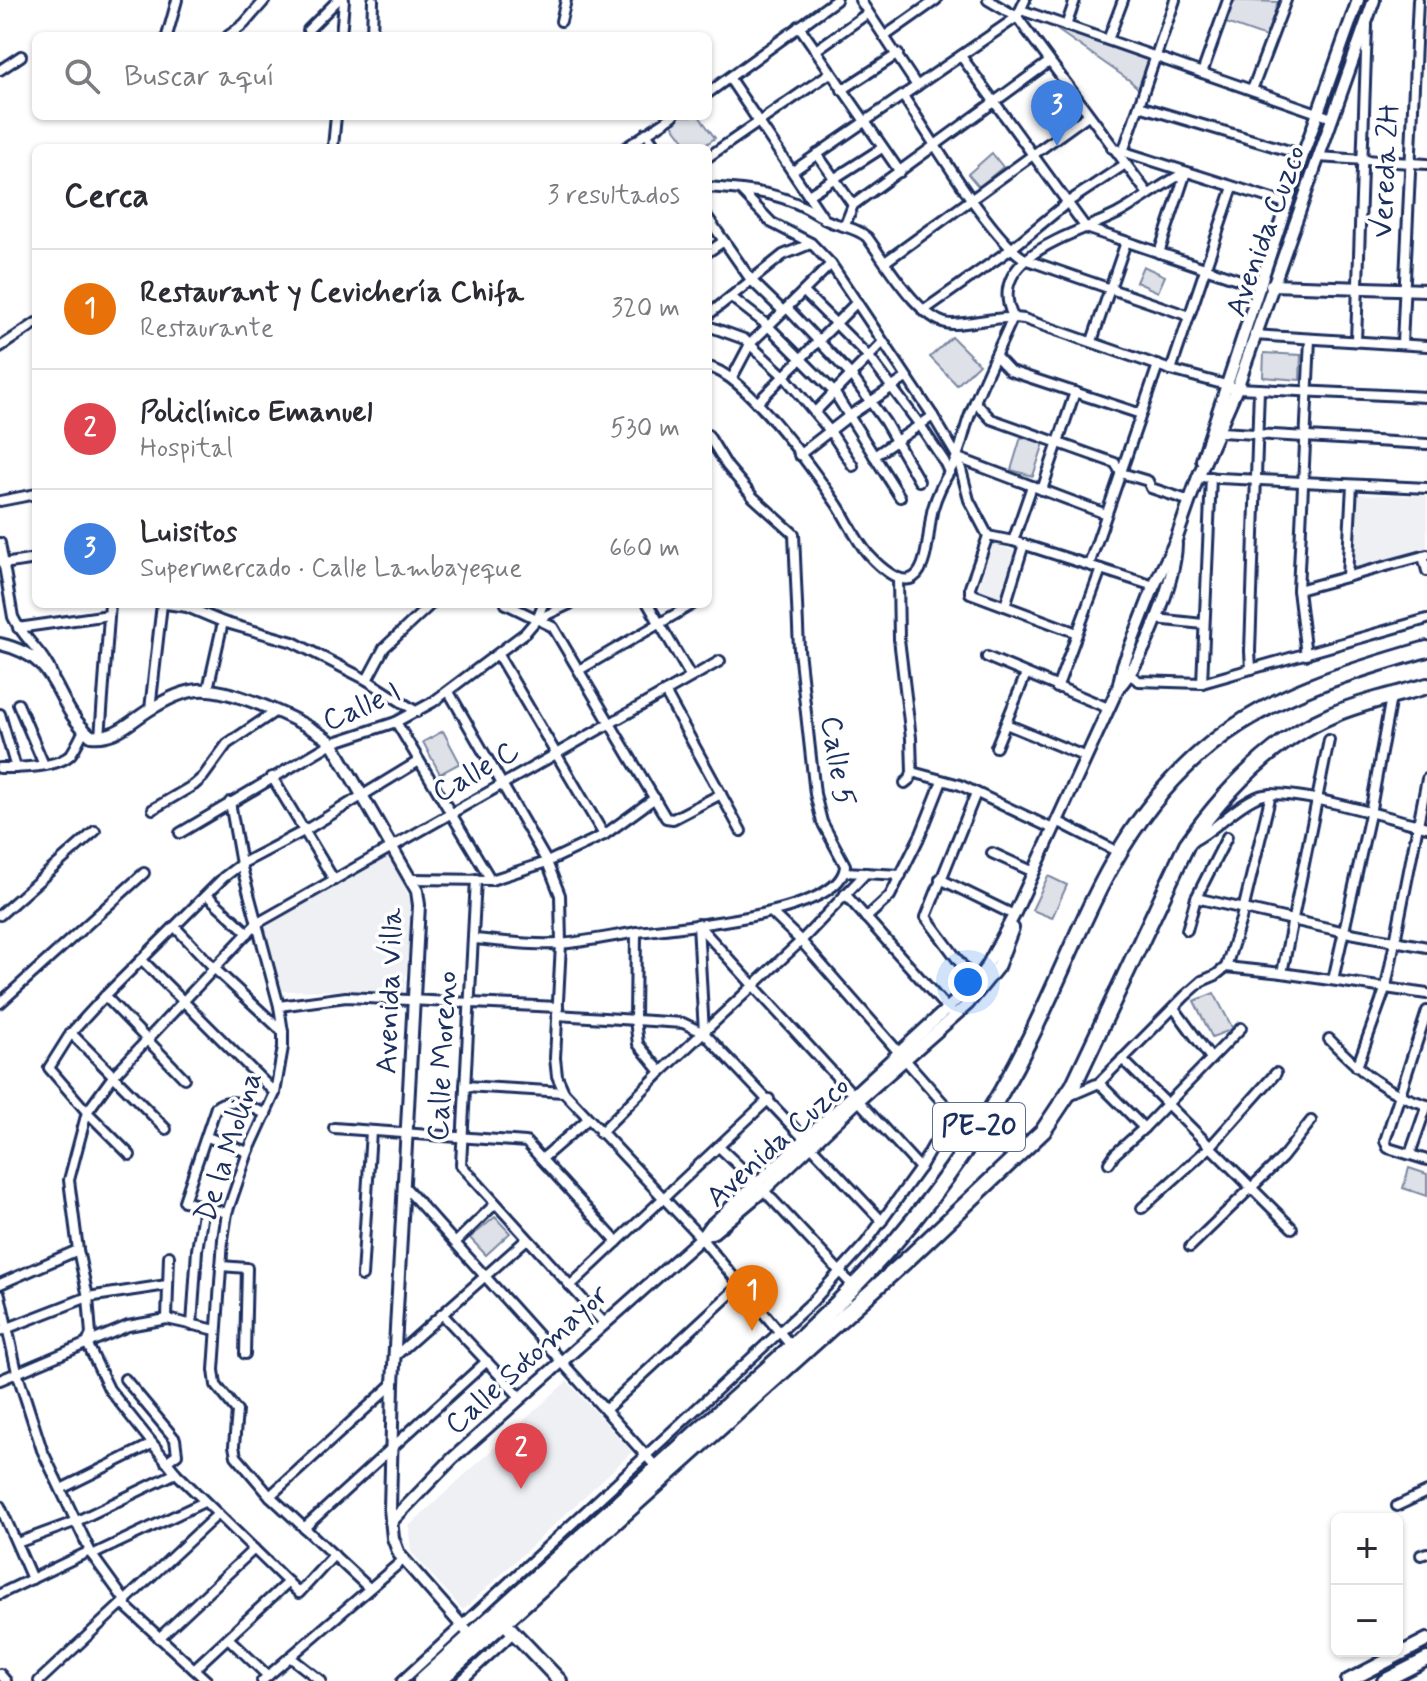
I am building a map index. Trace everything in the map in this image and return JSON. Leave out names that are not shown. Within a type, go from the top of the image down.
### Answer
[{"type":"highway","name":"PE-20","points":[[438,1681],[657,1468],[854,1287],[916,1217],[992,1108],[1030,1037],[1118,852],[1165,789],[1231,729],[1303,689],[1427,649]]},
{"type":"highway","name":"PE-20","points":[[421,1681],[466,1631],[500,1618],[910,1257],[1034,1140],[1068,1096],[1187,844],[1221,800],[1249,772],[1286,742],[1333,714],[1427,686]]},
{"type":"main road","points":[[500,1618],[560,1681]]},
{"type":"main road","points":[[1348,1681],[1427,1640]]},
{"type":"main road","points":[[1384,1681],[1427,1659]]},
{"type":"street","points":[[168,32],[177,0]]},
{"type":"street","points":[[233,32],[265,0]]},
{"type":"street","points":[[308,30],[341,0]]},
{"type":"street","points":[[341,0],[341,32]]},
{"type":"street","points":[[372,32],[373,0]]},
{"type":"street","points":[[561,21],[566,0]]},
{"type":"street","points":[[712,90],[836,0]]},
{"type":"street","points":[[860,0],[917,86]]},
{"type":"street","points":[[885,36],[936,0]]},
{"type":"street","points":[[988,0],[1019,14],[1066,26],[1332,118]]},
{"type":"street","points":[[793,171],[1019,14],[1025,0]]},
{"type":"street","points":[[1066,26],[1075,0]]},
{"type":"street","points":[[1108,40],[1123,0]]},
{"type":"street","points":[[1123,152],[1175,0]]},
{"type":"street","points":[[1202,73],[1228,0]]},
{"type":"street","points":[[1252,90],[1286,0]]},
{"type":"street","name":"Avenida Cuzco","points":[[1198,477],[1220,432],[1303,155],[1358,0]]},
{"type":"street","name":"Avenida Cuzco","points":[[950,1013],[992,959],[1118,688],[1123,665],[1190,501],[1204,447],[1274,284],[1374,0]]},
{"type":"street","name":"Vereda 2H","points":[[1402,344],[1418,0]]},
{"type":"street","points":[[816,50],[868,13]]},
{"type":"street","points":[[1019,14],[1049,62],[1148,194]]},
{"type":"street","points":[[1356,341],[1367,20]]},
{"type":"street","points":[[799,26],[900,172]]},
{"type":"street","points":[[842,90],[898,54]]},
{"type":"street","points":[[0,70],[21,56]]},
{"type":"street","points":[[961,56],[1086,228],[1261,287],[1274,284],[1427,290]]},
{"type":"street","points":[[845,225],[853,205],[1049,62]]},
{"type":"street","points":[[712,154],[830,73]]},
{"type":"street","points":[[730,79],[824,219]]},
{"type":"street","points":[[903,96],[972,198],[1011,249],[1027,260],[1189,316]]},
{"type":"street","points":[[1139,106],[1303,155]]},
{"type":"street","points":[[885,262],[1088,115]]},
{"type":"street","points":[[333,144],[336,120]]},
{"type":"street","points":[[631,144],[667,120]]},
{"type":"street","points":[[646,133],[654,144]]},
{"type":"street","points":[[810,194],[882,148]]},
{"type":"street","points":[[1111,148],[1288,204]]},
{"type":"street","points":[[817,154],[853,205]]},
{"type":"street","points":[[1318,157],[1427,164]]},
{"type":"street","points":[[923,311],[1011,249],[1068,202],[1124,165]]},
{"type":"street","points":[[712,369],[732,378],[757,403],[836,503],[867,553],[898,578],[914,578],[922,568],[939,488],[958,458],[975,402],[1013,317],[1009,302],[1010,279],[1042,247],[1119,213],[1186,172]]},
{"type":"street","points":[[1159,253],[1186,172]]},
{"type":"street","points":[[712,187],[779,195],[798,202],[837,225],[859,231],[867,237],[923,311],[946,324],[1013,317],[1171,370],[1232,386],[1427,397]]},
{"type":"street","points":[[1171,370],[1233,187]]},
{"type":"street","points":[[740,190],[772,223],[811,243],[831,264],[958,458],[969,500],[988,536],[970,593],[1077,633]]},
{"type":"street","points":[[712,224],[751,280],[819,340],[851,375],[919,481]]},
{"type":"street","points":[[712,249],[724,241]]},
{"type":"street","points":[[1092,341],[1126,242]]},
{"type":"street","points":[[712,312],[783,255],[811,243]]},
{"type":"street","points":[[732,378],[750,344],[831,264]]},
{"type":"street","points":[[804,292],[869,357],[920,425],[949,472]]},
{"type":"street","points":[[731,297],[767,325],[834,392],[900,497]]},
{"type":"street","points":[[757,403],[857,302]]},
{"type":"street","points":[[0,347],[32,326]]},
{"type":"street","points":[[712,327],[731,332],[750,344],[785,377],[830,431],[853,466]]},
{"type":"street","points":[[1254,335],[1427,346]]},
{"type":"street","points":[[1306,655],[1298,590],[1310,339]]},
{"type":"street","points":[[815,412],[883,342]]},
{"type":"street","points":[[996,356],[1010,371],[1141,414]]},
{"type":"street","points":[[1089,565],[1158,365]]},
{"type":"street","points":[[799,455],[849,416],[906,378]]},
{"type":"street","points":[[1251,669],[1259,389]]},
{"type":"street","points":[[1042,490],[1075,392]]},
{"type":"street","points":[[975,402],[991,419],[1115,463],[1121,473],[1148,481],[1151,488],[1190,501]]},
{"type":"street","points":[[874,456],[933,416]]},
{"type":"street","points":[[1220,432],[1427,444]]},
{"type":"street","name":"Calle 5","points":[[712,442],[727,466],[753,497],[794,534],[800,665],[815,794],[822,822],[845,865],[845,872]]},
{"type":"street","points":[[958,458],[1106,514]]},
{"type":"street","points":[[1198,477],[1427,488]]},
{"type":"street","points":[[1202,683],[1211,477]]},
{"type":"street","points":[[1347,577],[1352,485]]},
{"type":"street","points":[[1013,541],[1032,486]]},
{"type":"street","points":[[0,501],[32,495]]},
{"type":"street","points":[[988,536],[1024,544],[1154,586]]},
{"type":"street","name":"Avenida Cuzco","points":[[1118,688],[1130,675],[1156,619],[1176,557],[1176,540]]},
{"type":"street","points":[[0,543],[13,617],[18,628],[47,660],[55,684]]},
{"type":"street","points":[[1005,606],[1024,544]]},
{"type":"street","points":[[1298,590],[1425,556],[1427,571]]},
{"type":"street","points":[[3,564],[32,560]]},
{"type":"street","points":[[1057,688],[1101,569]]},
{"type":"street","points":[[898,578],[899,639],[907,691],[912,772],[905,783]]},
{"type":"street","points":[[100,737],[110,608]]},
{"type":"street","points":[[150,709],[163,608]]},
{"type":"street","points":[[189,608],[223,622],[293,642],[367,680],[417,712]]},
{"type":"street","points":[[367,680],[384,648],[427,608]]},
{"type":"street","points":[[514,608],[553,627],[669,819],[721,794]]},
{"type":"street","name":"Calle I","points":[[180,833],[332,743],[417,712],[449,692],[525,633],[541,608]]},
{"type":"street","points":[[537,619],[561,608]]},
{"type":"street","points":[[650,608],[691,677]]},
{"type":"street","points":[[579,670],[686,608]]},
{"type":"street","points":[[18,628],[109,615]]},
{"type":"street","points":[[1156,619],[1203,624]]},
{"type":"street","points":[[1130,675],[1139,681],[1202,683],[1427,619]]},
{"type":"street","points":[[0,644],[28,652],[40,662],[84,730],[91,736],[107,737],[178,695],[208,689],[223,622]]},
{"type":"street","points":[[498,655],[604,835]]},
{"type":"street","points":[[987,657],[1108,708]]},
{"type":"street","name":"Calle C","points":[[87,1112],[114,1075],[256,924],[720,661]]},
{"type":"street","points":[[996,747],[1026,674]]},
{"type":"street","name":"Avenida Villa","points":[[208,689],[276,711],[323,735],[332,743],[417,891],[416,999],[394,1357],[391,1522],[395,1544],[403,1560],[466,1631]]},
{"type":"street","points":[[449,692],[547,862],[560,895],[561,944],[555,1058],[557,1076],[564,1092],[701,1238],[792,1347]]},
{"type":"street","points":[[665,692],[741,831]]},
{"type":"street","points":[[1333,980],[1370,814],[1391,697]]},
{"type":"street","points":[[18,704],[44,765]]},
{"type":"street","points":[[153,809],[194,785],[227,744],[276,711]]},
{"type":"street","points":[[1,720],[16,768]]},
{"type":"street","points":[[396,722],[491,880]]},
{"type":"street","points":[[1006,724],[1086,757]]},
{"type":"street","points":[[0,768],[44,765],[70,756],[84,730]]},
{"type":"street","points":[[1282,973],[1329,740]]},
{"type":"street","points":[[130,1155],[49,1068],[71,1033],[224,877],[241,864],[304,831],[419,761]]},
{"type":"street","points":[[912,772],[976,793],[1118,852]]},
{"type":"street","points":[[272,777],[334,880]]},
{"type":"street","points":[[1357,1067],[1386,987],[1422,826],[1427,779]]},
{"type":"street","points":[[866,918],[890,896],[942,781]]},
{"type":"street","points":[[975,983],[926,917],[976,793]]},
{"type":"street","points":[[1187,844],[1204,836],[1253,799],[1271,794],[1317,800],[1422,826]]},
{"type":"street","points":[[1068,1096],[1099,1083],[1202,981],[1226,967],[1271,794]]},
{"type":"street","points":[[411,879],[491,880],[547,862],[604,835],[655,798]]},
{"type":"street","name":"De la Molina","points":[[230,802],[241,864],[279,1006],[283,1047],[275,1093],[248,1152],[227,1213],[216,1330],[216,1385],[237,1411],[236,1456],[270,1496]]},
{"type":"street","points":[[0,915],[95,831]]},
{"type":"street","points":[[1187,930],[1196,898],[1227,837]]},
{"type":"street","points":[[992,853],[1034,872]]},
{"type":"street","points":[[473,939],[561,944],[772,913],[823,893],[837,884],[845,872],[901,875]]},
{"type":"street","points":[[0,1003],[144,873]]},
{"type":"street","points":[[600,1133],[801,941],[866,873]]},
{"type":"street","name":"Calle Moreno","points":[[476,879],[461,1165],[605,1324]]},
{"type":"street","points":[[940,879],[1014,915]]},
{"type":"street","points":[[845,894],[950,1013]]},
{"type":"street","points":[[208,896],[248,933]]},
{"type":"street","points":[[1196,898],[1427,947]]},
{"type":"street","points":[[461,1681],[500,1618],[645,1456],[780,1332],[841,1271],[920,1168],[946,1123],[945,1105],[801,941],[772,913]]},
{"type":"street","name":"Avenida Cuzco","points":[[701,1238],[714,1232],[856,1096],[950,1013],[980,992],[998,967],[1011,936],[1014,915]]},
{"type":"street","points":[[698,924],[920,1168]]},
{"type":"street","points":[[698,924],[704,1033]]},
{"type":"street","points":[[175,927],[283,1032]]},
{"type":"street","points":[[636,932],[635,1020],[638,1044],[661,1072]]},
{"type":"street","points":[[142,960],[275,1093]]},
{"type":"street","points":[[1226,967],[1427,994]]},
{"type":"street","points":[[105,996],[184,1078]]},
{"type":"street","points":[[279,1006],[346,997],[416,999],[683,1023],[704,1033],[882,1221]]},
{"type":"street","points":[[1174,1008],[1210,1057]]},
{"type":"street","points":[[1427,1011],[1385,1145],[1427,1160]]},
{"type":"street","points":[[1109,1163],[1241,1028]]},
{"type":"street","points":[[71,1033],[166,1129]]},
{"type":"street","points":[[1329,1039],[1357,1067],[1399,1098],[1427,1105],[1410,1154]]},
{"type":"street","points":[[1122,1059],[1292,1228]]},
{"type":"street","points":[[1142,1208],[1211,1146],[1276,1073]]},
{"type":"street","points":[[1099,1083],[1144,1128]]},
{"type":"street","points":[[465,1086],[564,1092]]},
{"type":"street","points":[[570,1286],[769,1099]]},
{"type":"street","points":[[227,1213],[184,1201],[216,1107],[225,1101],[252,1107],[266,1114]]},
{"type":"street","points":[[87,1112],[69,1180],[88,1297],[91,1326],[87,1343],[109,1389],[176,1473],[299,1593],[334,1555]]},
{"type":"street","points":[[543,1158],[588,1119]]},
{"type":"street","points":[[1190,1247],[1282,1158],[1311,1121]]},
{"type":"street","points":[[334,1128],[526,1142],[617,1242]]},
{"type":"street","points":[[362,1276],[371,1131]]},
{"type":"street","points":[[207,1137],[248,1152]]},
{"type":"street","points":[[719,1147],[761,1186],[854,1287]]},
{"type":"street","points":[[404,1186],[657,1468]]},
{"type":"street","points":[[456,1242],[495,1204]]},
{"type":"street","points":[[192,1325],[197,1250],[204,1206]]},
{"type":"street","name":"Calle Sotomayor","points":[[391,1522],[452,1459],[701,1238]]},
{"type":"street","points":[[394,1357],[527,1239]]},
{"type":"street","points":[[0,1284],[78,1250]]},
{"type":"street","points":[[167,1319],[169,1256]]},
{"type":"street","points":[[221,1266],[247,1268],[245,1354]]},
{"type":"street","points":[[605,1410],[741,1284]]},
{"type":"street","points":[[4,1328],[88,1297],[167,1285]]},
{"type":"street","points":[[0,1295],[4,1328],[42,1450],[63,1488],[91,1553],[125,1603],[207,1681]]},
{"type":"street","points":[[442,1314],[521,1398]]},
{"type":"street","points":[[0,1380],[128,1326],[167,1319],[216,1330]]},
{"type":"street","points":[[304,1528],[487,1361]]},
{"type":"street","points":[[125,1379],[175,1439],[177,1454],[166,1462]]},
{"type":"street","points":[[369,1588],[270,1496],[393,1384]]},
{"type":"street","points":[[63,1488],[152,1444]]},
{"type":"street","points":[[17,1543],[77,1521],[176,1473]]},
{"type":"street","points":[[1397,1506],[1427,1492]]},
{"type":"street","points":[[0,1594],[204,1502]]},
{"type":"street","points":[[0,1506],[32,1579]]},
{"type":"street","points":[[39,1681],[218,1514]]},
{"type":"street","points":[[159,1638],[254,1549]]},
{"type":"street","points":[[228,1638],[265,1678],[403,1560]]},
{"type":"street","points":[[194,1669],[288,1582]]},
{"type":"street","points":[[402,1681],[466,1631]]},
{"type":"street","points":[[290,1657],[321,1681]]},
{"type":"street","points":[[0,1674],[6,1681]]},
{"type":"shaded area","points":[[1231,0],[1278,2],[1266,37],[1223,22]]},
{"type":"shaded area","points":[[1053,27],[1150,61],[1139,89],[1129,80]]},
{"type":"shaded area","points":[[675,120],[702,120],[715,138],[707,144],[687,144],[671,123]]},
{"type":"shaded area","points":[[992,153],[1003,167],[979,187],[968,174]]},
{"type":"shaded area","points":[[1143,266],[1165,276],[1158,292],[1136,282]]},
{"type":"shaded area","points":[[952,337],[979,364],[957,385],[930,357]]},
{"type":"shaded area","points":[[1264,353],[1301,355],[1300,380],[1263,377]]},
{"type":"shaded area","points":[[1021,437],[1044,443],[1033,476],[1011,470]]},
{"type":"shaded area","points":[[1355,494],[1427,496],[1427,551],[1352,573]]},
{"type":"shaded area","points":[[993,543],[1017,552],[1001,599],[978,590]]},
{"type":"shaded area","points":[[443,731],[460,763],[440,774],[423,742]]},
{"type":"shaded area","points":[[387,855],[403,882],[413,909],[404,990],[401,993],[281,991],[264,928]]},
{"type":"shaded area","points":[[1048,876],[1067,885],[1052,918],[1032,910]]},
{"type":"shaded area","points":[[1214,993],[1233,1029],[1212,1037],[1194,1001]]},
{"type":"shaded area","points":[[1409,1168],[1427,1174],[1427,1196],[1403,1188]]},
{"type":"shaded area","points":[[495,1217],[510,1233],[486,1255],[470,1238]]},
{"type":"shaded area","points":[[567,1381],[632,1452],[463,1610],[411,1552],[409,1526]]},
{"type":"place","name":"Luisitos","points":[[1057,146]]},
{"type":"place","name":"Restaurant y Cevichería Chifa","points":[[752,1331]]},
{"type":"place","name":"Policlínico Emanuel","points":[[521,1489]]}]
